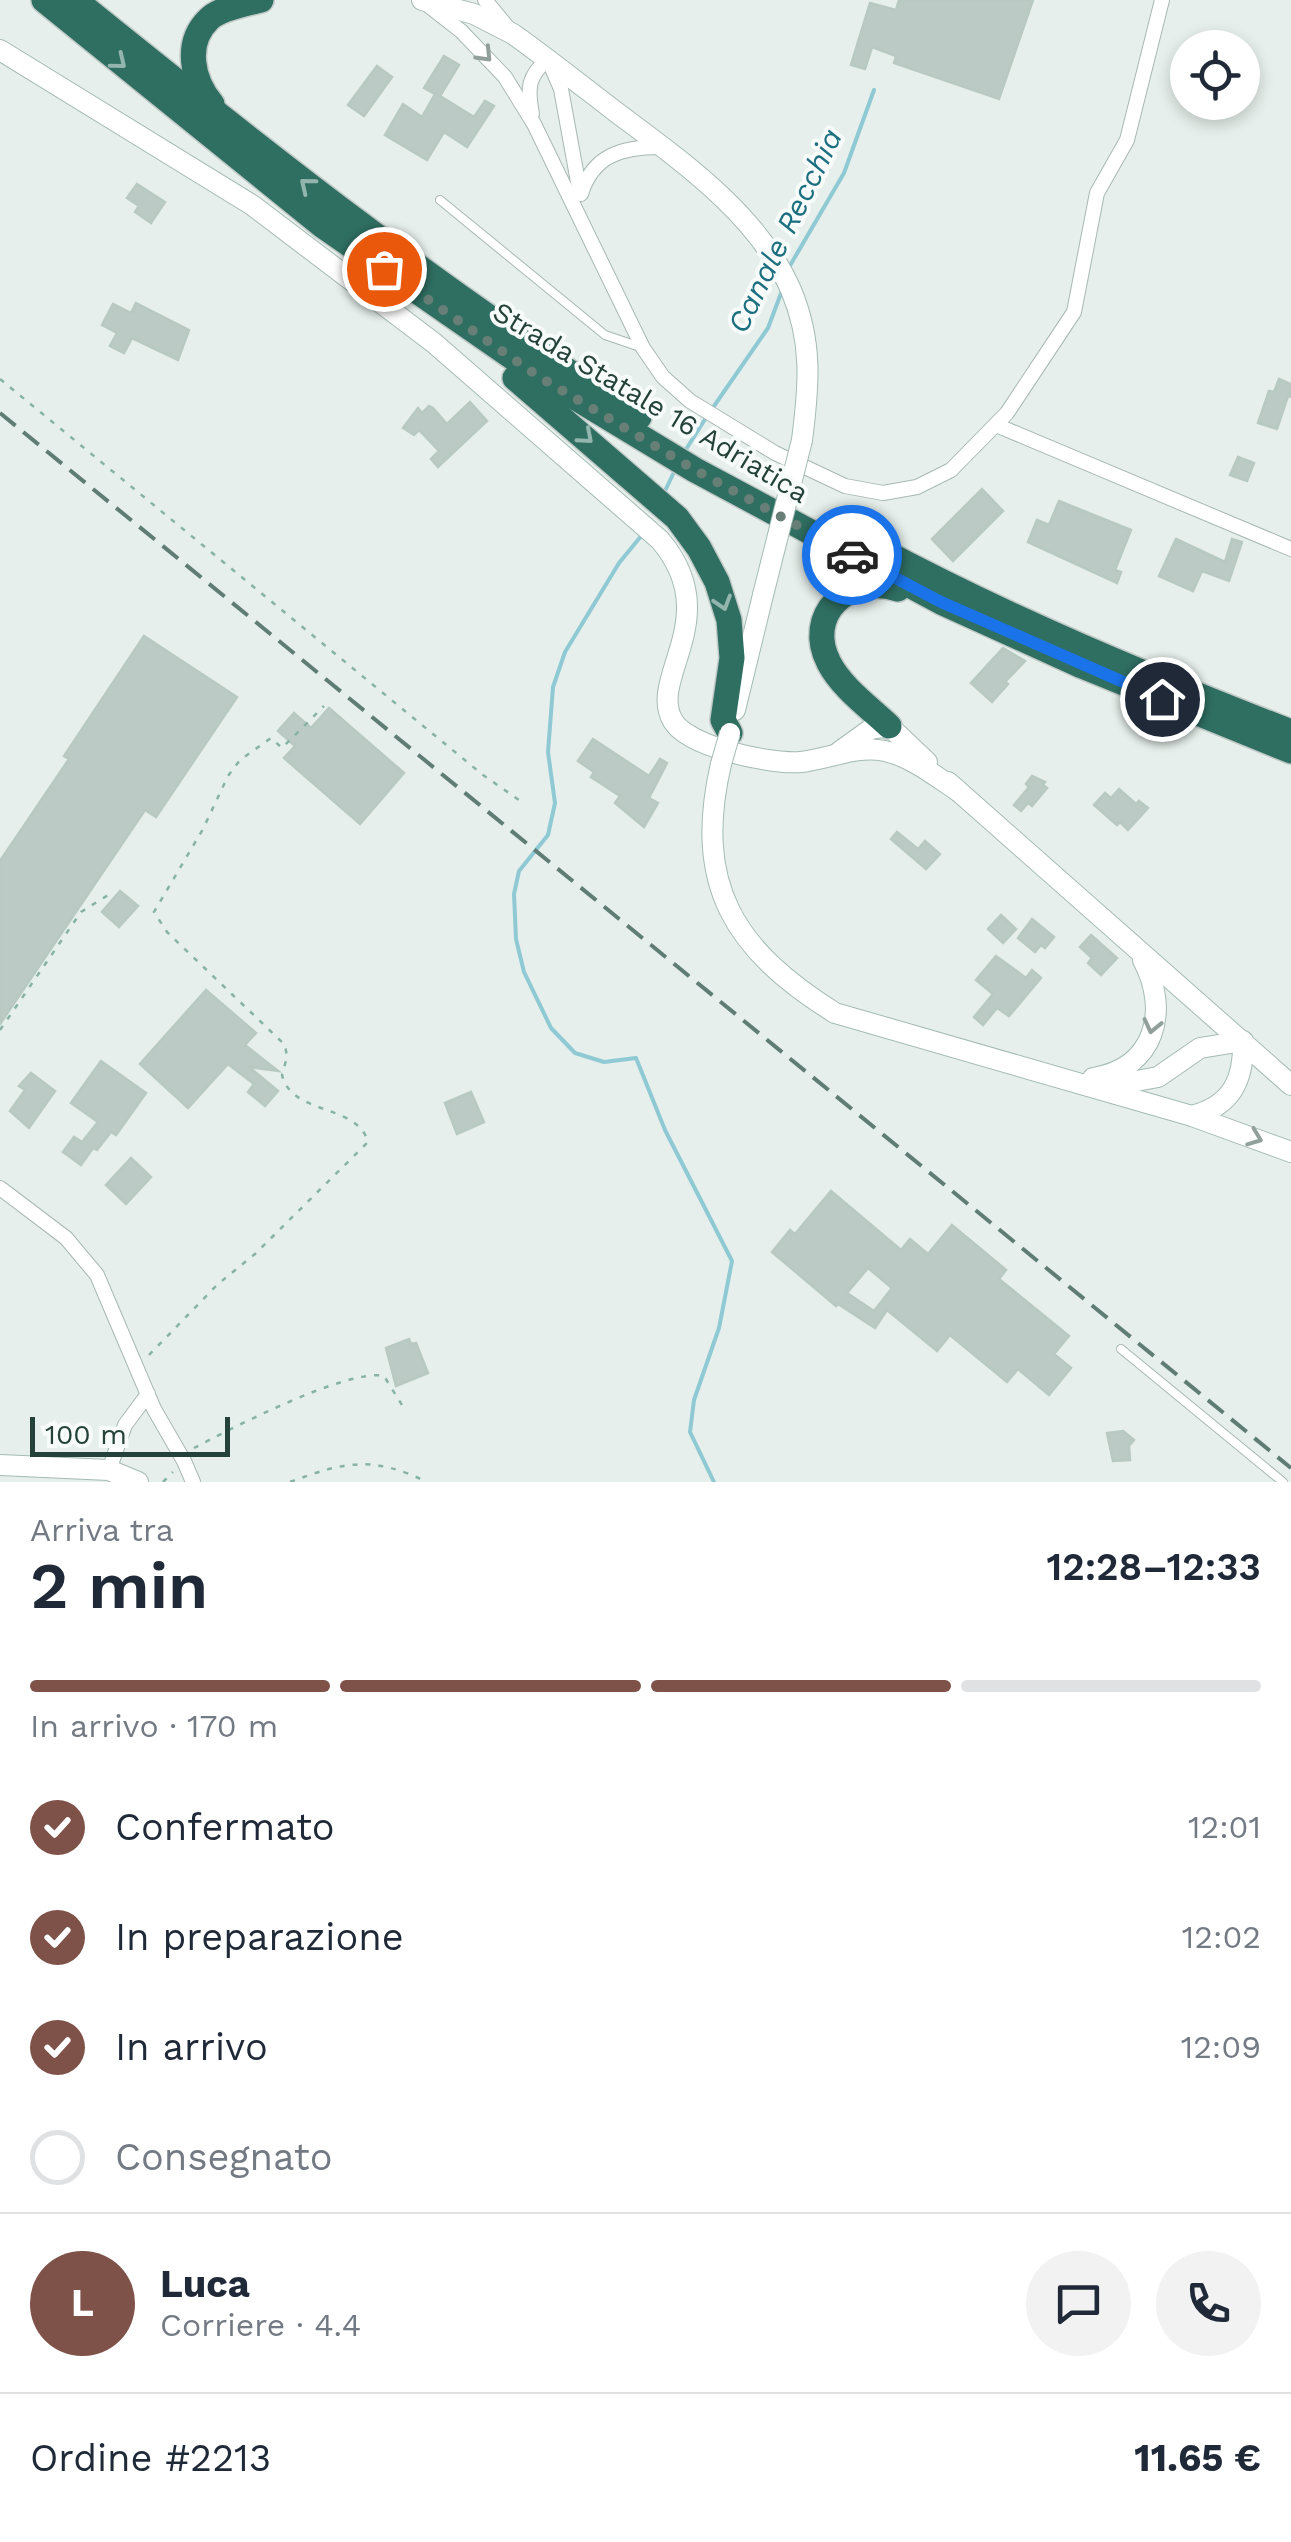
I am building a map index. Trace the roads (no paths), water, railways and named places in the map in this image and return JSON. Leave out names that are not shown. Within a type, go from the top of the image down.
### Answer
[{"type":"highway","name":"Strada Statale 16 Adriatica","points":[[75,0],[339,211],[670,446]]},
{"type":"highway","points":[[228,123],[202,93],[194,73],[193,45],[210,17],[261,0]]},
{"type":"highway","name":"Strada Statale 16 Adriatica","points":[[44,1],[323,226],[538,376],[699,462],[941,602],[1082,666],[1291,750]]},
{"type":"highway","points":[[323,226],[324,242],[528,387],[677,518],[717,582],[729,620],[732,658],[723,720],[730,733]]},
{"type":"highway","name":"Strada Statale 16 Adriatica","points":[[699,462],[950,586],[1170,685],[1291,732]]},
{"type":"highway","points":[[889,726],[850,690],[829,662],[822,638],[830,608],[848,590],[871,582],[941,602]]},
{"type":"main road","points":[[421,0],[474,14],[513,34],[663,147],[721,193],[768,252],[790,288],[806,342],[810,375],[802,440],[711,817],[712,862],[718,883],[738,925],[764,962],[798,990],[836,1013],[1192,1116],[1291,1152]]},
{"type":"main road","points":[[0,50],[267,217],[434,343],[660,540],[684,578],[688,605],[685,637],[666,703],[672,720],[685,734],[735,753],[799,762],[867,749],[912,761],[958,791]]},
{"type":"main road","points":[[836,754],[871,729],[889,726]]},
{"type":"main road","points":[[867,749],[882,739],[889,726]]},
{"type":"main road","points":[[889,726],[1291,1085]]},
{"type":"main road","points":[[1073,1081],[1112,1075],[1139,1056],[1154,1034],[1155,983],[1126,939]]},
{"type":"main road","points":[[1095,1087],[1158,1077],[1200,1048],[1243,1041]]},
{"type":"main road","points":[[1192,1116],[1212,1111],[1234,1094],[1244,1062],[1243,1041]]},
{"type":"main road","points":[[0,1465],[109,1470],[138,1482]]},
{"type":"street","points":[[421,0],[461,30],[505,76],[590,234],[643,348],[663,376],[690,401],[775,453],[845,486],[883,493],[918,487],[951,470],[996,425],[1074,312],[1096,193],[1127,140],[1162,0]]},
{"type":"street","points":[[485,0],[513,34]]},
{"type":"street","points":[[534,124],[528,91],[532,72],[548,58],[561,88],[590,234]]},
{"type":"street","points":[[580,193],[589,173],[606,156],[630,147],[663,147]]},
{"type":"street","points":[[996,425],[1291,548]]},
{"type":"street","points":[[0,1188],[66,1238],[96,1274],[148,1394],[192,1482]]},
{"type":"street","points":[[109,1470],[126,1424],[148,1394]]},
{"type":"lane","points":[[440,200],[604,335],[643,348]]},
{"type":"lane","points":[[1122,1350],[1283,1482]]},
{"type":"waterway","name":"Canale Recchia","points":[[788,269],[844,173],[874,90]]},
{"type":"waterway","name":"Canale Recchia","points":[[712,409],[768,328],[783,288]]},
{"type":"waterway","name":"Canale Recchia","points":[[685,451],[707,416]]},
{"type":"waterway","name":"Canale Recchia","points":[[663,495],[676,468]]},
{"type":"waterway","name":"Canale Recchia","points":[[642,535],[619,563],[565,652],[553,687],[548,752],[555,803],[548,835],[519,871],[514,894],[516,939],[524,972],[551,1028],[575,1053],[604,1062],[636,1058],[665,1130],[732,1261],[719,1328],[694,1400],[690,1432],[714,1482]]},
{"type":"railway","points":[[0,413],[1291,1468]]}]
